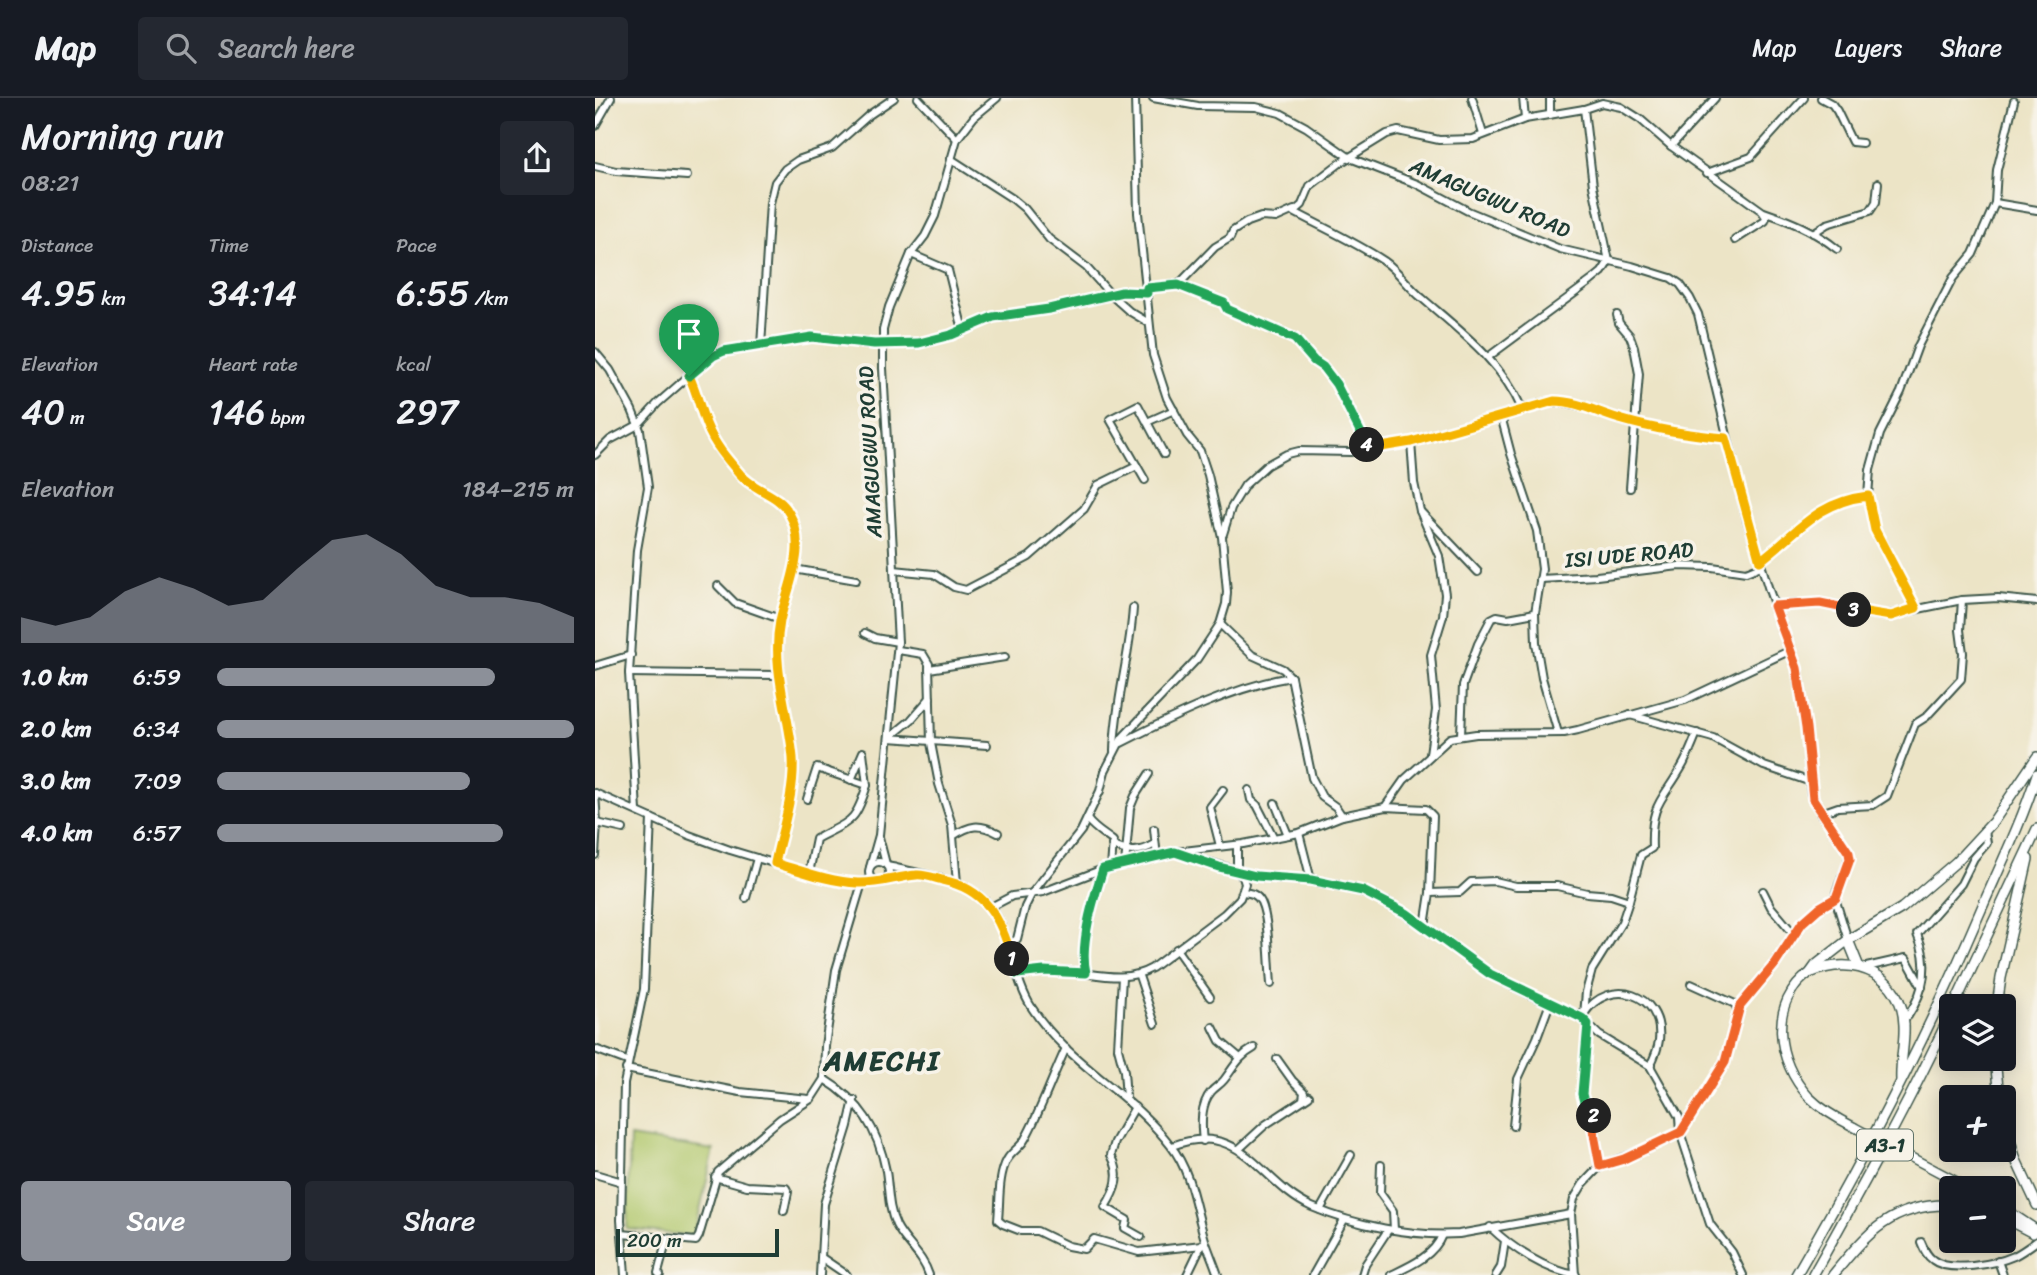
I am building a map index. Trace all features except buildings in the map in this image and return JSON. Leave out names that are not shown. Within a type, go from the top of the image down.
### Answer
[{"type":"highway","points":[[1811,972],[1848,940],[1902,908],[1956,862],[1985,831],[2037,757]]},
{"type":"highway","name":"A3-1","points":[[1796,1275],[1901,1081],[1972,930],[2029,799],[2037,774]]},
{"type":"highway","points":[[1960,994],[2037,829]]},
{"type":"highway","points":[[1999,994],[2030,847]]},
{"type":"highway","points":[[1848,940],[1861,967]]},
{"type":"highway","points":[[1811,972],[1829,966],[1850,964],[1861,967],[1888,985],[1902,1009],[1904,1023],[1901,1081]]},
{"type":"highway","name":"A3-1","points":[[1813,1275],[1862,1190],[1939,1039]]},
{"type":"highway","points":[[2016,1160],[2037,1205]]},
{"type":"highway","points":[[1833,1275],[1860,1242],[1887,1220],[1920,1207],[1939,1206]]},
{"type":"highway","points":[[2016,1224],[2036,1235]]},
{"type":"main road","points":[[1811,972],[1798,982],[1786,999],[1780,1024],[1783,1050],[1792,1075],[1811,1099],[1832,1115],[1946,1176]]},
{"type":"main road","points":[[2016,1216],[2036,1235]]},
{"type":"street","points":[[595,125],[611,98]]},
{"type":"street","points":[[761,346],[770,203],[775,182],[792,164],[832,148],[869,115],[894,98]]},
{"type":"street","points":[[918,98],[957,139]]},
{"type":"street","name":"AMAGUGWU ROAD","points":[[879,835],[898,650],[883,330],[889,307],[911,254],[925,236],[935,216],[957,139],[975,117],[997,98]]},
{"type":"street","points":[[1009,945],[1017,939],[1025,907],[1032,894],[1077,838],[1087,820],[1119,744],[1132,725],[1180,680],[1197,659],[1220,624],[1227,592],[1222,537],[1200,452],[1187,435],[1156,369],[1139,213],[1135,98]]},
{"type":"street","name":"AMAGUGWU ROAD","points":[[1153,98],[1198,106],[1248,106],[1280,113],[1306,127],[1350,158],[1417,184],[1468,211],[1560,248],[1671,278],[1680,284],[1698,314],[1726,438],[1760,564],[1797,668],[1813,799],[1849,853],[1850,859],[1836,898]]},
{"type":"street","points":[[1197,98],[1198,106]]},
{"type":"street","points":[[1472,98],[1483,134]]},
{"type":"street","points":[[1523,98],[1525,119]]},
{"type":"street","points":[[1550,98],[1551,115]]},
{"type":"street","points":[[1671,146],[1715,98]]},
{"type":"street","points":[[1707,173],[1751,157],[1804,98]]},
{"type":"street","points":[[1821,98],[1832,104],[1837,111],[1852,142],[1862,143]]},
{"type":"street","points":[[1916,608],[1875,530],[1868,496],[1870,470],[1880,434],[1901,392],[1924,335],[1953,278],[1973,254],[1995,203],[1997,170],[2014,101]]},
{"type":"street","points":[[1178,285],[1215,247],[1230,238],[1233,231],[1247,222],[1261,217],[1276,218],[1303,205],[1310,186],[1339,163],[1391,132],[1405,132],[1439,140],[1473,139],[1525,119],[1584,109],[1602,103],[1621,107],[1640,119],[1671,146],[1762,211],[1790,221],[1837,249]]},
{"type":"street","points":[[1488,357],[1591,281],[1602,272],[1609,261],[1593,186],[1584,109]]},
{"type":"street","points":[[951,159],[1013,199],[1025,209],[1049,239],[1086,267],[1129,311],[1149,323]]},
{"type":"street","points":[[595,166],[616,171],[687,176]]},
{"type":"street","points":[[1813,233],[1827,224],[1870,211],[1876,202],[1878,183]]},
{"type":"street","points":[[1995,203],[2037,210]]},
{"type":"street","points":[[1294,210],[1320,226],[1346,237],[1392,267],[1422,299],[1464,332],[1488,357],[1515,393],[1522,409]]},
{"type":"street","points":[[1735,240],[1765,220],[1762,211]]},
{"type":"street","points":[[911,254],[948,271],[963,330]]},
{"type":"street","points":[[595,455],[610,440],[638,425],[689,376],[717,354],[812,337],[882,344],[919,343],[936,340],[993,317],[1049,309],[1122,292],[1178,285],[1224,303],[1227,309],[1295,339],[1336,384],[1369,449]]},
{"type":"street","points":[[1617,315],[1619,323],[1630,336],[1637,355],[1639,374],[1630,488]]},
{"type":"street","points":[[595,352],[624,393],[638,425],[648,488],[637,550],[629,673],[637,811]]},
{"type":"street","points":[[689,376],[706,425],[719,449],[753,487],[775,498],[789,513],[796,538],[795,569],[780,620],[778,650],[793,768],[775,863]]},
{"type":"street","points":[[1222,537],[1237,496],[1266,465],[1287,454],[1299,451],[1350,452],[1411,442],[1547,402],[1561,401],[1635,424],[1726,438]]},
{"type":"street","points":[[1145,480],[1110,419],[1138,405],[1164,454]]},
{"type":"street","points":[[1147,422],[1174,410]]},
{"type":"street","points":[[1501,416],[1537,531],[1542,569],[1535,613],[1537,643],[1542,678],[1554,727],[1558,733]]},
{"type":"street","points":[[1411,442],[1413,483],[1420,511],[1439,556],[1445,594],[1443,616],[1431,655],[1436,710],[1430,756]]},
{"type":"street","points":[[894,570],[935,574],[954,587],[966,590],[1029,557],[1084,509],[1098,485],[1137,466]]},
{"type":"street","points":[[1760,564],[1813,514],[1850,499],[1868,496]]},
{"type":"street","points":[[1420,511],[1478,572]]},
{"type":"street","name":"ISI UDE ROAD","points":[[1540,579],[1597,576],[1679,566],[1746,572],[1760,564]]},
{"type":"street","points":[[795,569],[856,580]]},
{"type":"street","points":[[718,586],[735,603],[780,620]]},
{"type":"street","points":[[1774,606],[1820,603],[1884,616],[1962,600],[1998,598],[2037,602]]},
{"type":"street","points":[[1821,813],[1838,807],[1873,805],[1887,796],[1915,724],[1926,717],[1961,679],[1962,600]]},
{"type":"street","points":[[1114,753],[1115,724],[1132,630],[1133,608]]},
{"type":"street","points":[[1461,735],[1463,685],[1478,644],[1491,619],[1497,616],[1508,618],[1535,613]]},
{"type":"street","points":[[1220,624],[1252,655],[1283,669],[1291,677],[1313,778],[1322,797],[1336,807],[1342,816]]},
{"type":"street","points":[[865,633],[875,638],[898,642]]},
{"type":"street","points":[[898,650],[923,654],[927,660],[931,743],[953,835],[957,883]]},
{"type":"street","points":[[1385,807],[1404,780],[1446,740],[1461,735],[1558,733],[1630,715],[1685,700],[1791,650]]},
{"type":"street","points":[[595,666],[631,655]]},
{"type":"street","points":[[929,669],[1005,656]]},
{"type":"street","points":[[629,673],[780,675]]},
{"type":"street","points":[[1119,744],[1224,696],[1265,681],[1291,677]]},
{"type":"street","points":[[889,738],[911,720],[930,698]]},
{"type":"street","points":[[1630,715],[1713,738],[1764,766],[1811,782]]},
{"type":"street","points":[[1583,1016],[1585,992],[1592,970],[1622,922],[1641,855],[1653,848],[1651,825],[1660,797],[1683,765],[1697,733]]},
{"type":"street","points":[[889,738],[986,745]]},
{"type":"street","points":[[809,873],[816,839],[853,820],[859,811],[867,785],[863,752],[851,780]]},
{"type":"street","points":[[807,799],[817,768],[867,785]]},
{"type":"street","points":[[1125,865],[1130,808],[1149,774]]},
{"type":"street","points":[[1220,846],[1210,807],[1223,790]]},
{"type":"street","points":[[1249,790],[1251,800],[1264,816],[1274,838]]},
{"type":"street","points":[[595,855],[595,793],[709,843],[809,873],[859,883],[881,882],[917,874]]},
{"type":"street","points":[[1275,803],[1288,835]]},
{"type":"street","points":[[991,908],[1012,896],[1043,892],[1103,869],[1175,852],[1237,845],[1299,833],[1342,816],[1385,807],[1426,809],[1433,816],[1430,893],[1425,926]]},
{"type":"street","points":[[625,1275],[622,1182],[627,1065],[644,989],[651,818]]},
{"type":"street","points":[[1087,820],[1113,841],[1111,868]]},
{"type":"street","points":[[597,823],[623,829]]},
{"type":"street","points":[[953,835],[969,826],[990,828],[998,832]]},
{"type":"street","points":[[1154,829],[1157,857]]},
{"type":"street","points":[[1908,1016],[1922,987],[1926,967],[1923,948],[1917,934],[1961,884],[1974,858],[1987,843],[1985,831]]},
{"type":"street","points":[[1299,833],[1311,880]]},
{"type":"street","points":[[879,835],[889,873],[886,879]]},
{"type":"street","points":[[874,881],[870,870],[879,835]]},
{"type":"street","points":[[1112,845],[1126,851],[1147,849],[1155,844]]},
{"type":"street","points":[[1237,845],[1237,871],[1243,877],[1244,888]]},
{"type":"street","points":[[1175,852],[1256,876],[1311,880],[1370,894],[1425,926],[1490,974],[1583,1016],[1599,1035],[1650,1066],[1679,1117],[1681,1132],[1710,1224],[1733,1252],[1743,1275]]},
{"type":"street","points":[[746,898],[757,858]]},
{"type":"street","points":[[622,1234],[693,1242],[698,1239],[715,1177],[722,1166],[811,1099],[824,1079],[825,1046],[836,970],[859,883],[877,862],[957,883],[978,895],[991,908],[1009,945],[1017,974],[1031,1007],[1066,1048],[1126,1098],[1153,1123],[1172,1146],[1188,1179],[1204,1243],[1218,1275]]},
{"type":"street","points":[[1086,973],[1084,961],[1087,934],[1103,869]]},
{"type":"street","points":[[1017,974],[1044,971],[1122,977],[1139,975],[1224,914],[1256,876]]},
{"type":"street","points":[[1430,893],[1460,892],[1471,882],[1495,880],[1516,886],[1557,886],[1611,895],[1629,901]]},
{"type":"street","points":[[1244,888],[1261,900],[1271,984]]},
{"type":"street","points":[[1763,891],[1771,907],[1793,933]]},
{"type":"street","points":[[1490,1227],[1505,1241],[1557,1269],[1576,1275],[1571,1214],[1576,1194],[1586,1179],[1600,1166],[1634,1155],[1681,1132],[1725,1062],[1738,1011],[1775,964],[1793,933],[1819,908],[1836,898],[1848,940]]},
{"type":"street","points":[[1177,949],[1210,997]]},
{"type":"street","points":[[1861,967],[1906,958],[1922,987]]},
{"type":"street","points":[[1139,975],[1155,1024]]},
{"type":"street","points":[[1122,977],[1118,1048],[1124,1071],[1126,1098]]},
{"type":"street","points":[[1691,984],[1735,1004],[1738,1011]]},
{"type":"street","points":[[1583,1016],[1594,1001],[1605,996],[1628,993],[1643,999],[1653,1012],[1659,1032],[1656,1052],[1650,1066]]},
{"type":"street","points":[[1513,1126],[1518,1079],[1550,1003]]},
{"type":"street","points":[[1588,1024],[1582,1094],[1584,1102],[1594,1114],[1593,1129],[1600,1166]]},
{"type":"street","points":[[1213,1027],[1220,1041],[1239,1058]]},
{"type":"street","points":[[1066,1048],[1023,1143],[1007,1160],[998,1220],[1021,1231],[1037,1231],[1068,1247],[1084,1249],[1094,1239],[1139,1252],[1204,1243]]},
{"type":"street","points":[[1203,1141],[1201,1125],[1205,1102],[1239,1058],[1254,1048]]},
{"type":"street","points":[[595,1049],[627,1065],[740,1091],[811,1099]]},
{"type":"street","points":[[1239,1149],[1265,1125],[1306,1098],[1277,1059]]},
{"type":"street","points":[[824,1079],[853,1100],[865,1117],[883,1159],[890,1210],[897,1228],[923,1260],[929,1275]]},
{"type":"street","points":[[820,1275],[824,1204],[846,1134],[853,1100]]},
{"type":"street","points":[[1135,1107],[1111,1155],[1117,1166],[1116,1191],[1105,1208],[1128,1220],[1125,1228],[1141,1237]]},
{"type":"street","points":[[1172,1146],[1203,1141],[1239,1149],[1295,1197],[1319,1210],[1345,1220],[1391,1230],[1443,1235],[1466,1233],[1571,1214]]},
{"type":"street","points":[[1319,1210],[1351,1155]]},
{"type":"street","points":[[1362,1275],[1365,1265],[1391,1230],[1393,1211],[1380,1193],[1381,1165]]},
{"type":"street","points":[[595,1174],[622,1182]]},
{"type":"street","points":[[715,1177],[747,1186],[786,1188],[788,1192],[784,1211]]},
{"type":"street","points":[[1313,1275],[1345,1220]]},
{"type":"street","points":[[1391,1275],[1413,1265],[1432,1250],[1443,1235]]},
{"type":"street","points":[[1921,1242],[1926,1254],[1940,1265],[1972,1265],[1998,1261],[2022,1252],[2036,1235]]},
{"type":"street","points":[[660,1275],[658,1273],[667,1239]]},
{"type":"street","points":[[1496,1275],[1501,1267],[1505,1241]]},
{"type":"street","points":[[1187,1275],[1204,1243]]},
{"type":"street","points":[[822,1258],[847,1275]]},
{"type":"street","points":[[1998,1261],[2003,1275]]},
{"type":"street","points":[[1970,1275],[1972,1265]]},
{"type":"green space","points":[[630,1137],[714,1150],[694,1236],[627,1229]]},
{"type":"district","name":"AMECHI","points":[[882,1060]]},
{"type":"route","points":[[1178,285],[1224,303],[1227,309],[1295,339],[1336,384],[1369,449],[1411,442],[1554,401],[1578,405],[1599,414],[1662,430],[1726,438],[1760,561],[1813,514],[1850,499],[1868,496],[1875,530],[1916,608],[1884,616],[1820,603],[1774,606],[1797,668],[1806,728],[1811,793],[1816,806],[1849,853],[1850,859],[1836,891],[1836,898],[1825,903],[1793,933],[1775,964],[1740,1006],[1728,1056],[1681,1132],[1624,1159],[1600,1166],[1593,1129],[1594,1114],[1584,1102],[1582,1094],[1588,1024],[1573,1012],[1533,996],[1483,970],[1406,913],[1363,891],[1311,880],[1256,876],[1175,852],[1103,869],[1087,934],[1084,961],[1086,973],[1044,971],[1017,974],[1009,945],[993,911],[978,895],[957,883],[917,874],[881,882],[851,883],[775,863],[792,777],[793,758],[780,675],[778,637],[780,620],[795,569],[794,525],[788,511],[767,492],[753,487],[719,449],[706,425],[689,376],[713,356],[724,351],[812,337],[874,344],[919,343],[951,335],[993,317],[1049,309],[1122,292],[1147,293],[1147,288],[1178,285]]}]
